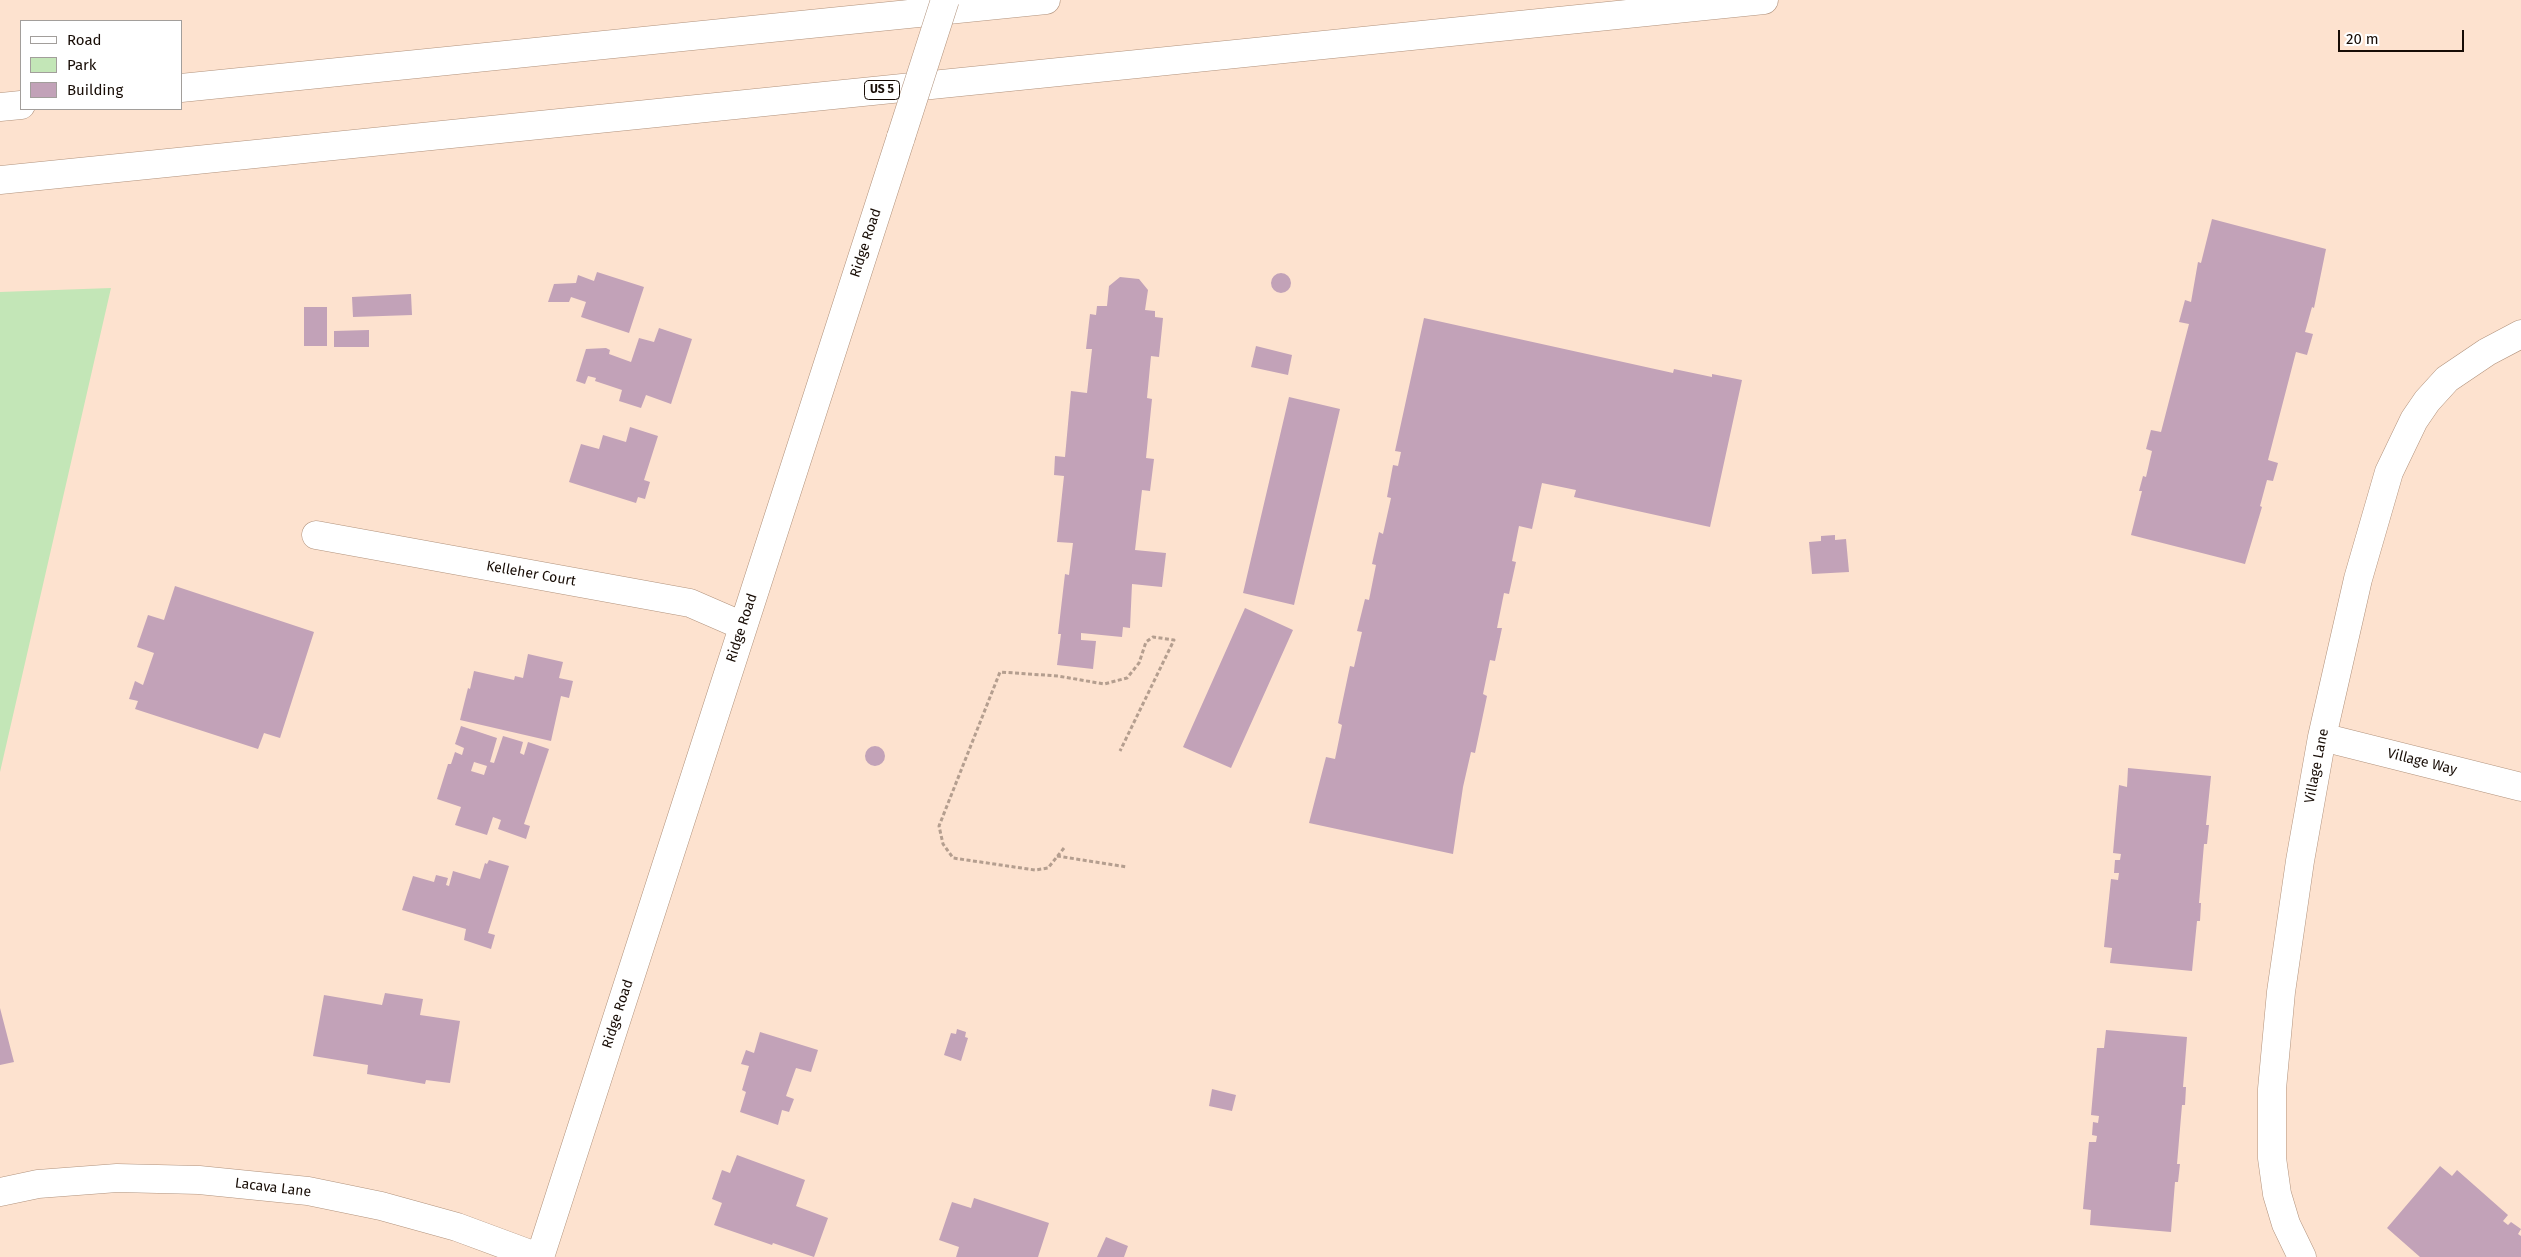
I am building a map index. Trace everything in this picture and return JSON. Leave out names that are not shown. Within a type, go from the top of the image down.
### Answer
[{"type":"main road","name":"Ridge Road","points":[[539,1257],[945,0]]},
{"type":"main road","points":[[182,88],[1046,0]]},
{"type":"main road","name":"US 5","points":[[0,180],[1764,0]]},
{"type":"main road","points":[[0,107],[20,104]]},
{"type":"main road","name":"Village Lane","points":[[2302,1257],[2286,1224],[2277,1194],[2272,1158],[2272,1089],[2290,929],[2322,737],[2358,579],[2378,505],[2401,444],[2427,400],[2447,379],[2486,352],[2521,334]]},
{"type":"main road","name":"Kelleher Court","points":[[316,535],[690,603],[743,626]]},
{"type":"main road","name":"Village Way","points":[[2322,737],[2521,786]]},
{"type":"main road","name":"Lacava Lane","points":[[0,1192],[38,1184],[117,1178],[199,1180],[308,1191],[381,1206],[457,1227],[539,1257]]},
{"type":"path","points":[[1064,848],[1048,868],[1035,870],[953,858],[943,844],[939,826],[1000,672],[1058,676],[1104,684],[1126,678],[1139,662],[1146,642],[1153,637],[1174,640],[1120,751]]},
{"type":"path","points":[[1057,856],[1127,866]]},
{"type":"green space","points":[[111,288],[0,772],[0,292]]},
{"type":"building","points":[[2212,219],[2326,249],[2314,308],[2312,307],[2305,332],[2313,334],[2307,355],[2296,352],[2268,460],[2278,463],[2273,481],[2267,480],[2260,506],[2262,507],[2245,564],[2131,535],[2142,491],[2139,491],[2143,476],[2146,477],[2152,451],[2146,449],[2151,430],[2161,432],[2189,324],[2179,322],[2185,300],[2191,302],[2198,262],[2201,263]]},
{"type":"building","points":[[597,272],[644,287],[629,333],[581,317],[586,302],[571,297],[569,302],[548,302],[554,284],[576,283],[578,275],[594,281]]},
{"type":"building","points":[[1277,273],[1285,273],[1291,279],[1291,287],[1285,293],[1277,293],[1271,287],[1271,279]]},
{"type":"building","points":[[1120,277],[1139,279],[1148,290],[1145,310],[1155,311],[1155,317],[1163,318],[1159,357],[1151,356],[1147,398],[1152,399],[1146,458],[1154,459],[1150,491],[1142,490],[1135,550],[1166,553],[1162,587],[1132,584],[1130,628],[1123,627],[1122,637],[1081,633],[1081,640],[1096,641],[1093,669],[1057,665],[1061,634],[1058,634],[1065,574],[1069,575],[1073,543],[1057,542],[1064,476],[1054,475],[1055,456],[1065,457],[1071,391],[1087,393],[1092,349],[1086,349],[1090,314],[1096,315],[1097,306],[1107,306],[1109,286]]},
{"type":"building","points":[[411,294],[412,315],[353,317],[352,297]]},
{"type":"building","points":[[304,307],[327,307],[327,346],[304,346]]},
{"type":"building","points":[[1424,318],[1673,373],[1674,369],[1712,377],[1712,374],[1742,380],[1710,527],[1574,497],[1576,490],[1542,483],[1532,529],[1519,526],[1512,561],[1516,562],[1509,594],[1504,593],[1497,628],[1502,628],[1495,661],[1490,660],[1483,694],[1487,696],[1475,753],[1471,752],[1463,787],[1453,854],[1309,823],[1326,757],[1335,759],[1342,725],[1338,723],[1350,666],[1354,667],[1362,632],[1357,631],[1365,599],[1369,600],[1376,565],[1372,564],[1379,532],[1383,534],[1391,498],[1387,497],[1393,465],[1398,466],[1401,452],[1395,451]]},
{"type":"building","points":[[659,328],[692,339],[671,404],[646,395],[641,408],[619,401],[622,390],[595,381],[596,378],[588,376],[585,384],[576,381],[586,349],[606,348],[610,350],[609,354],[631,362],[639,338],[654,342]]},
{"type":"building","points":[[369,330],[369,347],[334,347],[334,331]]},
{"type":"building","points":[[1256,346],[1292,355],[1288,375],[1251,367]]},
{"type":"building","points":[[1289,397],[1340,409],[1294,605],[1243,593]]},
{"type":"building","points":[[630,427],[658,436],[644,480],[650,482],[645,499],[638,497],[636,503],[569,482],[581,444],[599,449],[603,435],[626,442]]},
{"type":"building","points":[[1835,535],[1835,540],[1846,539],[1849,572],[1812,574],[1809,542],[1821,541],[1821,536]]},
{"type":"building","points":[[175,586],[314,632],[280,738],[264,733],[258,749],[135,709],[138,701],[129,699],[135,681],[143,685],[154,653],[137,647],[148,615],[164,620]]},
{"type":"building","points":[[1245,608],[1293,630],[1231,768],[1183,747]]},
{"type":"building","points":[[528,654],[563,662],[559,678],[573,681],[569,698],[561,696],[551,741],[460,720],[474,671],[514,680],[515,676],[523,678]]},
{"type":"building","points":[[461,726],[497,738],[490,762],[494,763],[503,736],[523,742],[520,753],[524,755],[528,742],[549,749],[524,824],[530,826],[526,839],[498,829],[501,820],[493,817],[487,835],[455,825],[461,807],[437,799],[448,764],[451,764],[455,752],[462,755],[464,748],[455,744]],"holes":[[[474,762],[487,766],[484,775],[471,771]]]},
{"type":"building","points":[[871,746],[879,746],[885,752],[885,760],[879,766],[871,766],[865,760],[865,752]]},
{"type":"building","points":[[2128,768],[2211,776],[2206,825],[2209,825],[2207,844],[2204,844],[2199,903],[2201,903],[2200,921],[2197,921],[2192,971],[2110,963],[2112,948],[2104,947],[2111,879],[2118,880],[2119,873],[2114,873],[2115,860],[2120,860],[2121,854],[2113,853],[2119,785],[2127,787]]},
{"type":"building","points":[[489,860],[509,866],[488,933],[495,935],[491,949],[464,940],[466,929],[402,910],[413,876],[434,882],[436,875],[448,878],[446,885],[449,886],[453,871],[480,879],[485,863],[487,864]]},
{"type":"building","points":[[385,993],[423,999],[420,1015],[460,1021],[450,1083],[426,1080],[425,1084],[367,1074],[368,1065],[313,1056],[324,995],[382,1005]]},
{"type":"building","points":[[0,1008],[14,1062],[0,1065]]},
{"type":"building","points":[[957,1029],[966,1032],[965,1037],[968,1038],[961,1061],[944,1055],[951,1033],[956,1034]]},
{"type":"building","points":[[2106,1030],[2187,1037],[2183,1087],[2186,1087],[2185,1105],[2182,1105],[2177,1164],[2180,1164],[2178,1182],[2175,1182],[2171,1232],[2090,1225],[2091,1210],[2083,1209],[2089,1142],[2096,1142],[2097,1136],[2092,1135],[2093,1122],[2098,1123],[2099,1116],[2091,1115],[2097,1048],[2104,1048]]},
{"type":"building","points":[[760,1032],[818,1050],[811,1072],[796,1068],[786,1096],[794,1099],[789,1112],[782,1110],[778,1125],[740,1112],[746,1092],[742,1090],[749,1066],[741,1064],[746,1050],[754,1053]]},
{"type":"building","points":[[1212,1089],[1236,1095],[1232,1111],[1209,1106]]},
{"type":"building","points":[[737,1155],[805,1180],[796,1206],[828,1218],[814,1257],[714,1225],[722,1203],[712,1199],[722,1170],[730,1173]]},
{"type":"building","points":[[2440,1166],[2452,1176],[2457,1170],[2508,1215],[2503,1221],[2508,1225],[2511,1222],[2521,1229],[2518,1234],[2521,1236],[2521,1257],[2420,1257],[2387,1228]]},
{"type":"building","points":[[974,1198],[1049,1223],[1038,1257],[956,1257],[959,1247],[939,1240],[952,1202],[971,1208]]},
{"type":"building","points":[[1106,1237],[1128,1246],[1124,1257],[1097,1257]]}]
